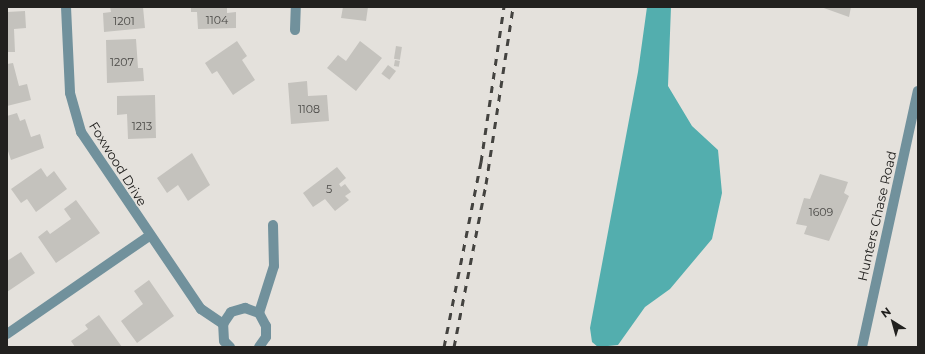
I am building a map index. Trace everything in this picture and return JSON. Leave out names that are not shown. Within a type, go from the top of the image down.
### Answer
[{"type":"street","name":"Foxwood Drive","points":[[66,7],[73,109],[89,146],[148,236],[202,309],[223,324]]},
{"type":"street","points":[[296,7],[296,30]]},
{"type":"street","name":"Hunters Chase Road","points":[[862,347],[918,91]]},
{"type":"street","points":[[259,314],[274,266],[273,225]]},
{"type":"street","points":[[7,334],[148,236]]},
{"type":"street","points":[[230,347],[224,341],[223,324],[238,309],[259,314],[266,326],[266,337],[259,347]]},
{"type":"water","points":[[647,7],[671,7],[668,86],[692,126],[718,150],[722,193],[712,239],[670,289],[645,307],[618,345],[598,347],[592,342],[590,328],[638,72]]},
{"type":"building","points":[[110,7],[143,7],[145,28],[104,32],[103,13],[111,12]]},
{"type":"building","points":[[191,7],[227,7],[227,13],[236,12],[236,28],[198,29],[197,12],[191,12]]},
{"type":"building","points":[[343,7],[368,7],[366,21],[341,18]]},
{"type":"building","points":[[821,7],[851,7],[849,17]]},
{"type":"building","points":[[25,11],[26,28],[14,29],[15,52],[7,52],[7,12]]},
{"type":"building","points":[[136,39],[138,68],[143,68],[144,81],[107,83],[106,40]]},
{"type":"building","points":[[237,41],[247,56],[242,60],[255,80],[233,95],[217,71],[212,74],[205,63]]},
{"type":"building","points":[[360,41],[382,58],[356,91],[327,68],[338,55],[346,61]]},
{"type":"building","points":[[396,46],[402,47],[400,60],[394,59]]},
{"type":"building","points":[[395,60],[400,61],[399,67],[394,66]]},
{"type":"building","points":[[13,63],[19,86],[27,84],[31,100],[7,106],[7,64]]},
{"type":"building","points":[[388,65],[396,71],[389,80],[381,74]]},
{"type":"building","points":[[307,81],[308,96],[327,95],[329,121],[291,124],[288,83]]},
{"type":"building","points":[[155,95],[156,138],[128,139],[127,114],[117,115],[117,96]]},
{"type":"building","points":[[17,113],[20,121],[25,119],[31,137],[40,134],[44,148],[11,160],[7,148],[7,116]]},
{"type":"building","points":[[192,153],[210,185],[188,201],[178,185],[167,193],[157,178]]},
{"type":"building","points":[[337,167],[346,178],[339,184],[341,187],[345,184],[351,192],[345,196],[349,200],[335,211],[325,199],[313,207],[303,193]]},
{"type":"building","points":[[41,168],[47,177],[54,171],[67,189],[36,212],[27,199],[21,203],[11,189]]},
{"type":"building","points":[[820,174],[848,182],[844,193],[849,196],[829,241],[804,234],[807,226],[796,224],[804,198],[810,199]]},
{"type":"building","points":[[76,200],[100,233],[56,263],[38,237],[47,230],[50,234],[71,219],[64,209]]},
{"type":"building","points":[[21,252],[35,273],[7,292],[7,261]]},
{"type":"building","points":[[149,280],[174,316],[137,343],[121,321],[143,304],[134,291]]},
{"type":"building","points":[[99,315],[122,347],[75,347],[71,341],[88,329],[85,325]]},
{"type":"railway","points":[[444,347],[481,162],[504,7]]},
{"type":"railway","points":[[454,347],[486,184],[513,7]]}]
